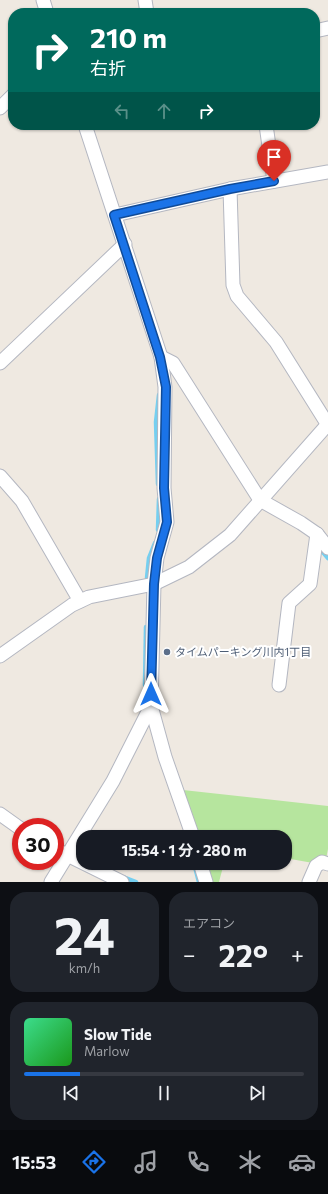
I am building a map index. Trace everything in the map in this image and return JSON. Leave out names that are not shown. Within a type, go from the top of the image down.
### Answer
[{"type":"street","points":[[87,130],[125,244],[143,308],[160,357],[166,387],[164,488],[167,522],[157,558],[154,584],[151,706],[165,757],[190,830]]},
{"type":"street","points":[[267,130],[274,181]]},
{"type":"street","points":[[114,215],[230,189],[328,172]]},
{"type":"street","points":[[0,656],[72,604],[154,584],[195,563],[230,535],[328,424],[276,342],[237,296],[233,285],[230,189]]},
{"type":"street","points":[[0,363],[125,244]]},
{"type":"street","points":[[160,357],[174,363],[250,488],[260,500],[301,522],[317,534],[328,548]]},
{"type":"street","points":[[0,476],[22,501],[80,601]]},
{"type":"street","points":[[279,685],[289,603],[310,584],[317,534]]},
{"type":"street","points":[[64,848],[114,782],[151,706]]},
{"type":"street","points":[[0,814],[12,822]]},
{"type":"street","points":[[64,853],[122,882]]},
{"type":"street","points":[[308,882],[316,866],[322,862],[328,864]]},
{"type":"street","points":[[50,882],[54,870]]},
{"type":"street","points":[[202,870],[206,882]]},
{"type":"green space","points":[[183,790],[328,806],[328,849],[326,859],[313,863],[292,859],[292,830],[196,830]]},
{"type":"green space","points":[[208,870],[222,870],[219,882],[212,882]]},
{"type":"waterway","points":[[158,484],[156,422],[159,395]]},
{"type":"waterway","points":[[158,530],[159,499]]},
{"type":"waterway","points":[[147,578],[149,558],[155,543]]},
{"type":"waterway","points":[[322,551],[328,558]]},
{"type":"waterway","points":[[145,685],[146,627]]},
{"type":"waterway","points":[[196,870],[199,882]]},
{"type":"waterway","points":[[123,877],[136,882]]},
{"type":"place","name":"タイムパーキング川内1丁目","points":[[167,652]]},
{"type":"route","points":[[151,694],[154,584],[157,558],[167,522],[164,488],[166,387],[160,357],[143,308],[125,244],[114,215],[230,189],[274,181]]}]
